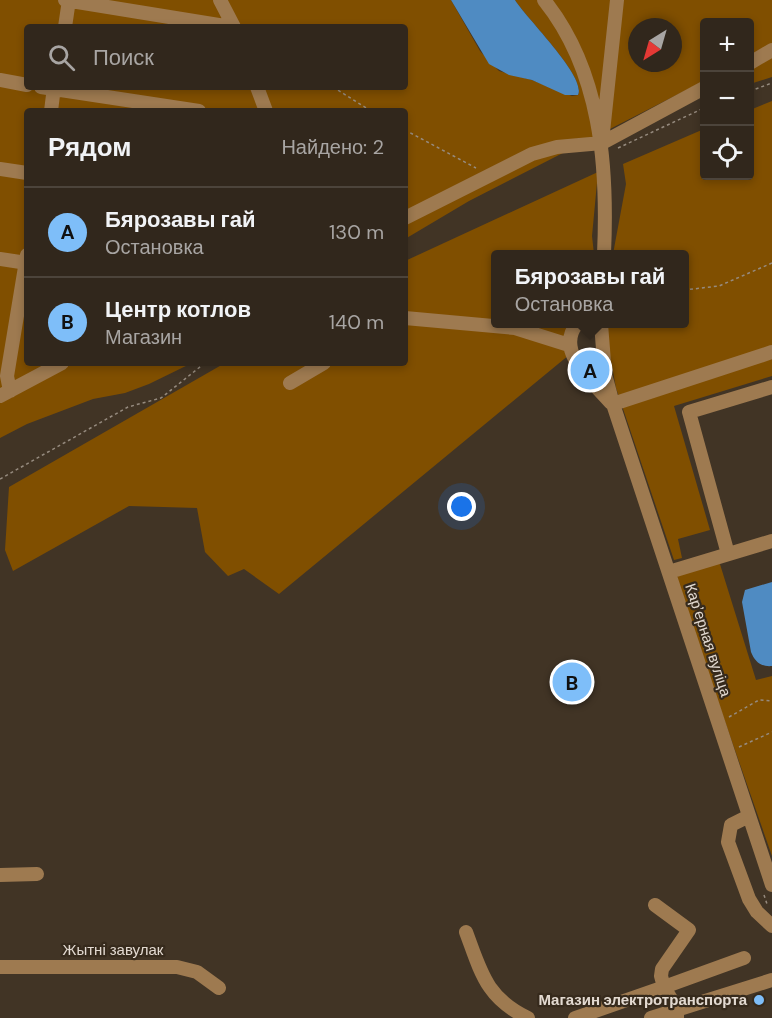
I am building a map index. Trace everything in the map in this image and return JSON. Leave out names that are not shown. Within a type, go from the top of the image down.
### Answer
[{"type":"street","points":[[65,0],[214,24]]},
{"type":"street","points":[[65,24],[69,0]]},
{"type":"street","points":[[220,0],[231,24]]},
{"type":"street","points":[[544,0],[563,26],[580,60],[603,149]]},
{"type":"street","points":[[604,250],[603,149],[617,0]]},
{"type":"street","points":[[754,61],[772,50]]},
{"type":"street","points":[[0,80],[24,84]]},
{"type":"street","points":[[50,90],[51,108]]},
{"type":"street","points":[[63,90],[180,108]]},
{"type":"street","points":[[258,90],[265,108]]},
{"type":"street","points":[[408,216],[487,174],[546,150],[603,149],[700,91]]},
{"type":"street","points":[[0,169],[24,173]]},
{"type":"street","points":[[0,259],[24,261]]},
{"type":"street","points":[[5,394],[5,351],[24,270]]},
{"type":"street","points":[[408,318],[491,326]]},
{"type":"street","points":[[515,328],[569,345],[570,333],[574,328]]},
{"type":"street","name":"Карʼерная вуліца","points":[[601,328],[605,374],[613,404],[772,885]]},
{"type":"street","name":"Карʼерная вуліца","points":[[569,345],[582,369],[613,404]]},
{"type":"street","points":[[613,404],[772,352]]},
{"type":"street","points":[[5,394],[56,366]]},
{"type":"street","points":[[290,383],[319,366]]},
{"type":"street","points":[[728,554],[689,412],[772,387]]},
{"type":"street","points":[[669,572],[772,540]]},
{"type":"street","points":[[749,816],[731,825],[728,842],[753,906],[772,926]]},
{"type":"street","points":[[0,874],[37,874]]},
{"type":"street","points":[[655,905],[689,930],[662,969],[660,976],[677,1013]]},
{"type":"street","points":[[466,932],[485,983],[495,996],[528,1018]]},
{"type":"street","points":[[575,1018],[744,958]]},
{"type":"street","name":"Жытні завулак","points":[[0,967],[177,967],[196,972],[219,988]]},
{"type":"street","points":[[651,1018],[677,1013],[772,980]]},
{"type":"path","points":[[754,90],[772,84]]},
{"type":"path","points":[[338,90],[366,108]]},
{"type":"path","points":[[603,149],[700,110]]},
{"type":"path","points":[[408,132],[487,174]]},
{"type":"path","points":[[689,289],[719,286],[772,263]]},
{"type":"path","points":[[0,479],[128,407],[161,398],[202,366]]},
{"type":"path","points":[[718,723],[759,700],[772,701]]},
{"type":"path","points":[[728,753],[772,732]]},
{"type":"shaded area","points":[[0,0],[451,0],[480,51],[499,71],[532,80],[572,96],[578,95],[574,75],[515,0],[772,0],[772,77],[754,83],[754,18],[700,18],[700,83],[469,201],[408,237],[408,108],[24,108],[24,366],[186,366],[125,393],[93,399],[27,424],[0,438]]},
{"type":"shaded area","points":[[772,101],[772,376],[674,406],[710,530],[678,539],[682,558],[674,560],[616,388],[608,345],[608,328],[689,328],[689,250],[614,250],[626,184],[623,164],[700,131],[700,180],[754,180],[754,108]]},
{"type":"shaded area","points":[[598,172],[592,236],[594,250],[491,250],[491,328],[568,328],[564,334],[569,355],[279,594],[244,569],[228,576],[205,552],[197,508],[129,506],[13,571],[5,550],[9,487],[220,366],[408,366],[408,260]]},
{"type":"shaded area","points":[[719,561],[756,680],[772,676],[772,856],[678,587],[679,574]]},
{"type":"water","points":[[451,0],[515,0],[574,75],[578,95],[565,95],[532,80],[509,75],[489,64]]},
{"type":"water","points":[[772,582],[772,666],[765,666],[754,659],[751,652],[742,602],[745,590]]},
{"type":"place","name":"Бярозавы гай","points":[[590,370]]},
{"type":"place","name":"Центр котлов","points":[[572,682]]},
{"type":"place","name":"Магазин электротранспорта","points":[[759,1000]]}]
